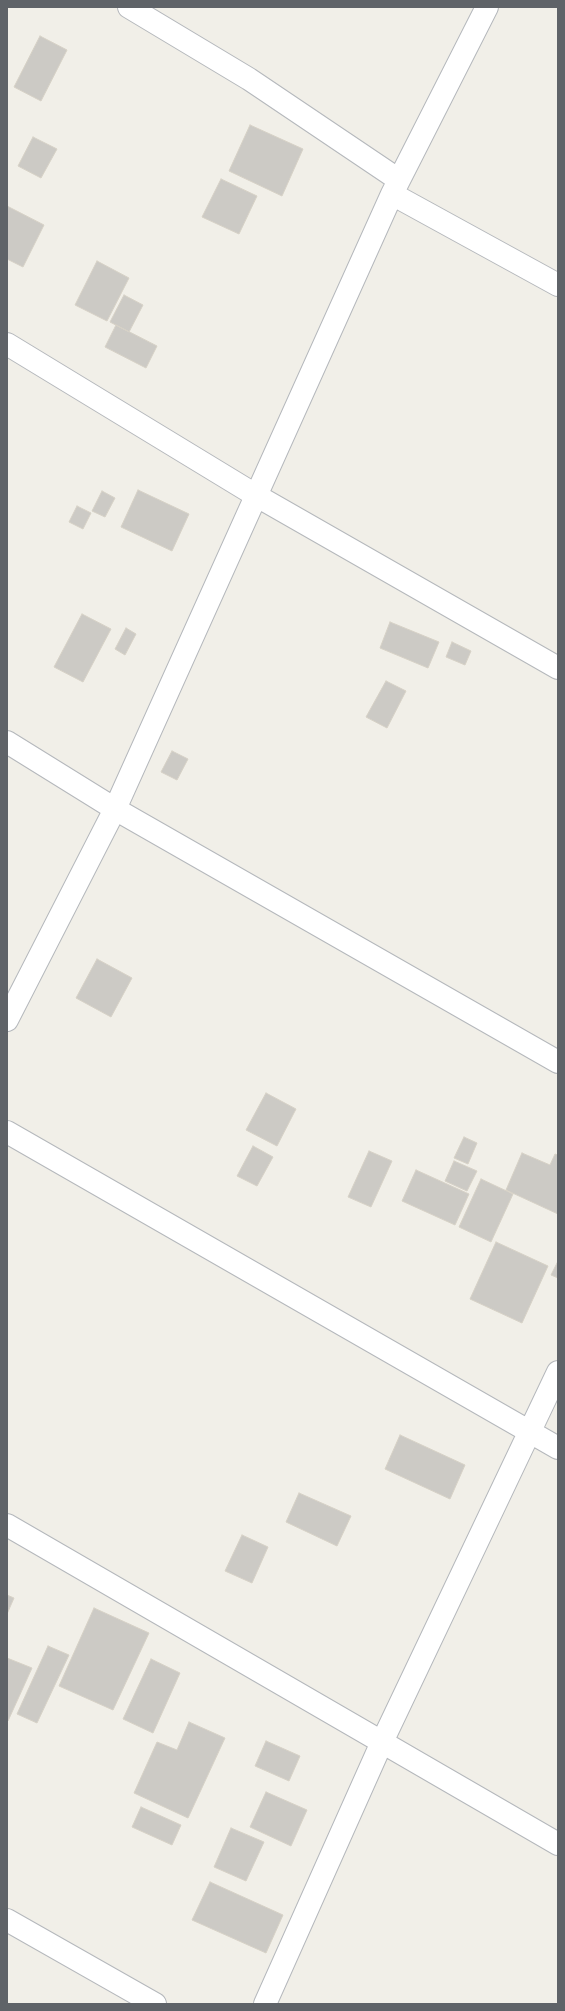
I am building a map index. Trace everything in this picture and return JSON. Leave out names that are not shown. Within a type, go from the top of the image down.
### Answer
[{"type":"street","points":[[129,7],[249,79],[396,187],[558,285]]},
{"type":"street","points":[[7,1020],[115,809],[396,187],[487,7]]},
{"type":"street","points":[[7,344],[257,496],[558,668]]},
{"type":"street","points":[[7,742],[115,809],[558,1062]]},
{"type":"street","points":[[7,1132],[558,1448]]},
{"type":"street","points":[[265,2004],[382,1742],[528,1431],[558,1372]]},
{"type":"street","points":[[7,1525],[558,1844]]},
{"type":"street","points":[[7,1920],[155,2004]]},
{"type":"building","points":[[40,36],[67,50],[41,101],[14,87]]},
{"type":"building","points":[[250,125],[303,149],[282,196],[229,171]]},
{"type":"building","points":[[33,137],[57,149],[41,178],[18,166]]},
{"type":"building","points":[[221,179],[257,196],[239,234],[202,217]]},
{"type":"building","points":[[7,206],[44,225],[23,267],[7,259]]},
{"type":"building","points":[[97,261],[129,278],[107,321],[75,305]]},
{"type":"building","points":[[124,295],[143,305],[129,332],[110,322]]},
{"type":"building","points":[[116,325],[157,346],[146,368],[105,347]]},
{"type":"building","points":[[138,490],[189,514],[172,551],[121,527]]},
{"type":"building","points":[[102,491],[115,498],[105,517],[92,511]]},
{"type":"building","points":[[77,506],[91,513],[83,529],[69,522]]},
{"type":"building","points":[[82,614],[111,629],[83,682],[54,667]]},
{"type":"building","points":[[390,622],[439,642],[428,668],[380,648]]},
{"type":"building","points":[[126,628],[136,634],[125,655],[115,649]]},
{"type":"building","points":[[452,642],[471,651],[465,665],[446,657]]},
{"type":"building","points":[[386,681],[406,691],[387,728],[366,717]]},
{"type":"building","points":[[172,751],[188,759],[177,780],[161,772]]},
{"type":"building","points":[[97,959],[132,978],[111,1017],[76,998]]},
{"type":"building","points":[[266,1093],[296,1109],[277,1146],[246,1130]]},
{"type":"building","points":[[464,1137],[477,1143],[468,1164],[454,1158]]},
{"type":"building","points":[[253,1146],[273,1157],[257,1186],[237,1176]]},
{"type":"building","points":[[369,1151],[392,1161],[371,1207],[348,1197]]},
{"type":"building","points":[[522,1153],[550,1165],[555,1154],[558,1155],[558,1214],[506,1190]]},
{"type":"building","points":[[454,1161],[477,1171],[467,1191],[445,1181]]},
{"type":"building","points":[[416,1170],[469,1194],[455,1225],[402,1201]]},
{"type":"building","points":[[481,1179],[513,1194],[491,1242],[459,1227]]},
{"type":"building","points":[[496,1242],[548,1266],[522,1323],[470,1299]]},
{"type":"building","points":[[558,1261],[558,1278],[551,1275]]},
{"type":"building","points":[[400,1435],[465,1465],[450,1499],[385,1469]]},
{"type":"building","points":[[299,1493],[351,1516],[337,1546],[286,1522]]},
{"type":"building","points":[[242,1535],[268,1547],[252,1583],[225,1571]]},
{"type":"building","points":[[7,1595],[14,1598],[7,1614]]},
{"type":"building","points":[[94,1608],[149,1633],[113,1710],[59,1686]]},
{"type":"building","points":[[48,1646],[69,1655],[37,1723],[17,1714]]},
{"type":"building","points":[[7,1658],[32,1668],[8,1721],[7,1721]]},
{"type":"building","points":[[151,1659],[180,1673],[153,1733],[123,1719]]},
{"type":"building","points":[[189,1722],[225,1738],[188,1818],[134,1793],[157,1742],[177,1750]]},
{"type":"building","points":[[266,1741],[300,1756],[289,1781],[255,1766]]},
{"type":"building","points":[[266,1792],[307,1810],[291,1846],[250,1827]]},
{"type":"building","points":[[141,1807],[181,1825],[172,1845],[132,1827]]},
{"type":"building","points":[[231,1828],[264,1842],[246,1881],[214,1867]]},
{"type":"building","points":[[210,1882],[283,1915],[266,1953],[192,1920]]}]
